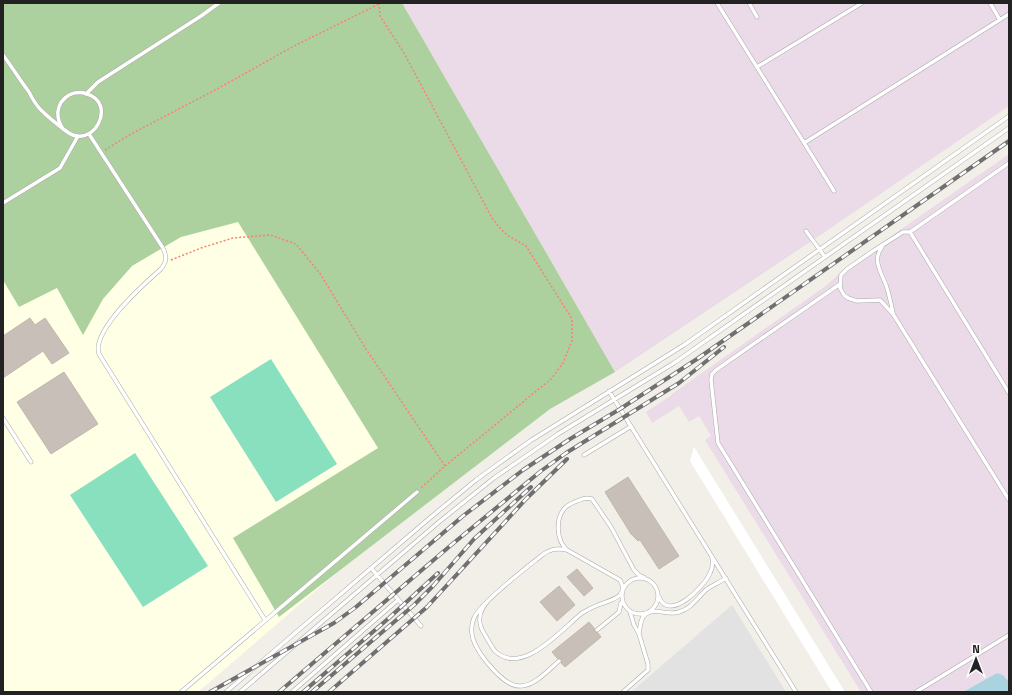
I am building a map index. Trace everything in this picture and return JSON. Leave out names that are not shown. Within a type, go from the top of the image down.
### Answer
[{"type":"lane","points":[[86,94],[98,82],[219,3]]},
{"type":"lane","points":[[717,3],[834,191]]},
{"type":"lane","points":[[748,3],[757,17]]},
{"type":"lane","points":[[757,67],[862,3]]},
{"type":"lane","points":[[990,3],[1000,20]]},
{"type":"lane","points":[[804,143],[1009,14]]},
{"type":"lane","points":[[3,55],[40,109],[63,129],[68,133],[78,136],[89,134],[95,130],[99,125],[102,113],[98,102],[90,95],[81,92],[71,94],[64,99],[60,104],[58,113],[59,121],[63,129]]},
{"type":"lane","points":[[226,692],[476,480],[530,441],[684,345],[1009,116]]},
{"type":"lane","points":[[240,692],[439,522],[494,478],[558,434],[674,363],[1009,128]]},
{"type":"lane","points":[[89,134],[163,248],[166,255],[166,262],[123,306],[110,323],[100,340],[97,349],[142,425],[265,620]]},
{"type":"lane","points":[[3,203],[60,168],[78,136]]},
{"type":"lane","points":[[1009,163],[910,232],[903,232],[843,272],[841,275],[840,284],[842,291],[848,298],[863,302],[880,300],[893,314],[1009,500]]},
{"type":"lane","points":[[806,231],[825,257]]},
{"type":"lane","points":[[910,232],[1009,393]]},
{"type":"lane","points":[[883,246],[878,254],[877,263],[887,289],[893,314]]},
{"type":"lane","points":[[840,284],[716,370],[712,374],[711,380],[718,443],[871,692]]},
{"type":"lane","points":[[609,391],[796,692]]},
{"type":"lane","points":[[3,418],[31,462]]},
{"type":"lane","points":[[584,455],[630,427]]},
{"type":"lane","points":[[181,692],[417,492]]},
{"type":"lane","points":[[597,630],[619,612],[621,608],[621,583],[617,578],[567,550],[562,545],[559,537],[559,522],[564,508],[586,498],[592,499],[610,527],[634,570],[639,575],[651,581],[658,592],[661,601],[668,606],[677,605],[689,598],[704,582],[710,573],[713,563],[709,551]]},
{"type":"lane","points":[[559,662],[528,685],[517,686],[507,682],[492,668],[479,651],[473,639],[472,628],[474,617],[478,611],[545,552],[556,549],[567,550]]},
{"type":"lane","points":[[371,568],[421,626]]},
{"type":"lane","points":[[487,602],[483,607],[480,616],[482,630],[495,651],[505,656],[517,658],[533,653],[583,612],[616,599],[627,582],[632,579],[645,578]]},
{"type":"lane","points":[[630,612],[641,615],[656,611],[674,614],[683,611],[708,588],[726,578]]},
{"type":"lane","points":[[639,634],[642,619],[656,604],[658,592]]},
{"type":"lane","points":[[621,598],[622,604],[630,612],[634,625],[639,634],[648,664],[648,670],[623,692]]},
{"type":"lane","points":[[292,692],[398,600]]},
{"type":"lane","points":[[916,692],[1009,635]]},
{"type":"path","points":[[101,153],[131,134],[218,89],[294,46],[379,4],[380,16],[404,53],[492,218],[507,235],[526,246],[572,319],[572,340],[563,363],[552,380],[445,466],[417,492]]},
{"type":"path","points":[[166,262],[201,248],[234,238],[270,235],[296,244],[321,275],[366,349],[445,466]]},
{"type":"shaded area","points":[[3,3],[597,349],[198,692],[3,692]]},
{"type":"shaded area","points":[[402,3],[1009,3],[1009,106],[822,234],[615,372]]},
{"type":"shaded area","points":[[1009,154],[1009,682],[1003,675],[997,673],[963,692],[861,692],[705,440],[711,436],[699,416],[689,422],[679,406],[652,423],[646,412],[827,285],[844,269]]},
{"type":"shaded area","points":[[732,605],[786,692],[631,692]]},
{"type":"green space","points":[[3,3],[402,3],[615,372],[550,409],[279,617],[233,538],[378,448],[238,222],[181,237],[132,266],[103,299],[83,335],[57,288],[19,307],[3,280]]},
{"type":"green space","points":[[271,359],[337,464],[276,502],[210,397]]},
{"type":"green space","points":[[135,453],[208,566],[143,607],[70,495]]},
{"type":"water","points":[[997,673],[1003,675],[1009,682],[1009,692],[963,692]]},
{"type":"pier","points":[[694,447],[845,692],[832,692],[690,461]]},
{"type":"building","points":[[30,318],[35,325],[45,318],[69,353],[52,364],[43,351],[3,378],[3,336]]},
{"type":"building","points":[[64,372],[98,424],[51,454],[17,402]]},
{"type":"building","points":[[628,477],[679,556],[659,569],[640,540],[638,541],[631,534],[605,492]]},
{"type":"building","points":[[577,569],[593,588],[584,596],[567,577]]},
{"type":"building","points":[[559,586],[575,605],[557,621],[540,602]]},
{"type":"building","points":[[589,622],[594,628],[595,632],[601,637],[565,667],[561,663],[562,659],[557,658],[552,652]]},
{"type":"railway","points":[[210,692],[334,623],[356,607],[463,516],[523,470],[697,359],[1009,141]]},
{"type":"railway","points":[[279,692],[450,546],[541,471],[566,453],[679,383],[724,347]]},
{"type":"railway","points":[[329,692],[427,607],[526,499],[567,459]]},
{"type":"railway","points":[[312,692],[414,605],[433,586],[474,539],[531,487]]},
{"type":"railway","points":[[303,692],[389,618],[438,573]]}]
